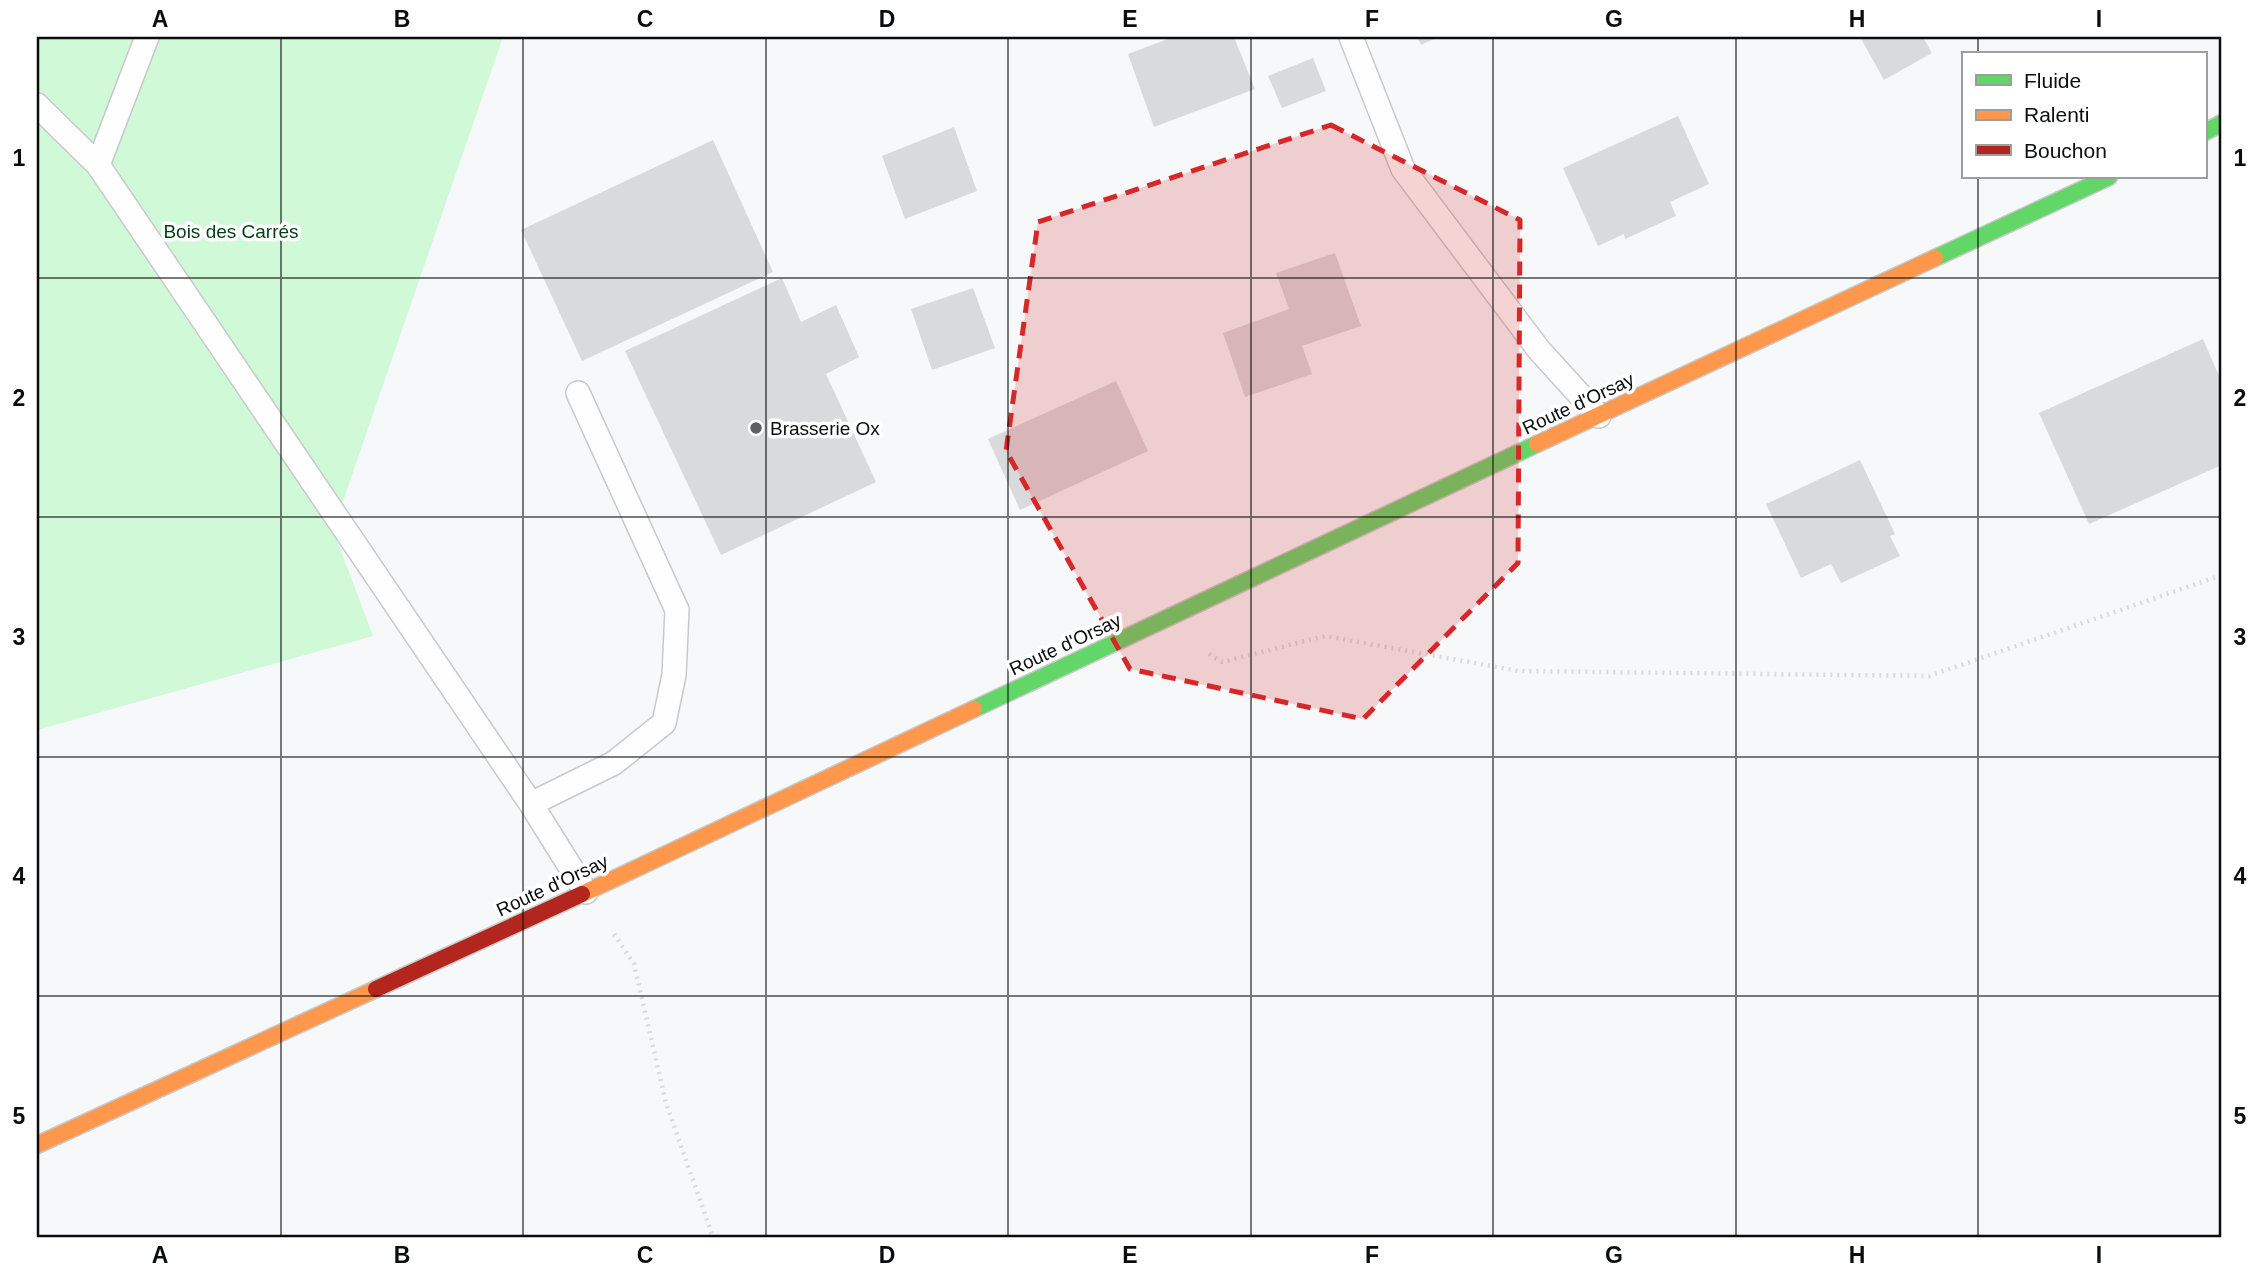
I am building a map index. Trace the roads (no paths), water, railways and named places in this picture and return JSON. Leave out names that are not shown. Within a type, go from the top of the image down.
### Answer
[{"type":"main road","points":[[2206,131],[2222,123]]},
{"type":"main road","name":"Route d'Orsay","points":[[37,1145],[586,892],[2107,178]]},
{"type":"lane","points":[[98,165],[147,37]]},
{"type":"lane","points":[[1351,37],[1403,169],[1539,350],[1600,416]]},
{"type":"lane","points":[[37,105],[98,165],[531,804],[586,892]]},
{"type":"lane","points":[[531,804],[614,763],[664,723],[674,675],[677,610],[578,393]]},
{"type":"place","name":"Brasserie Ox","points":[[756,428]]},
{"type":"park label","name":"Bois des Carrés","points":[[231,231]]}]
